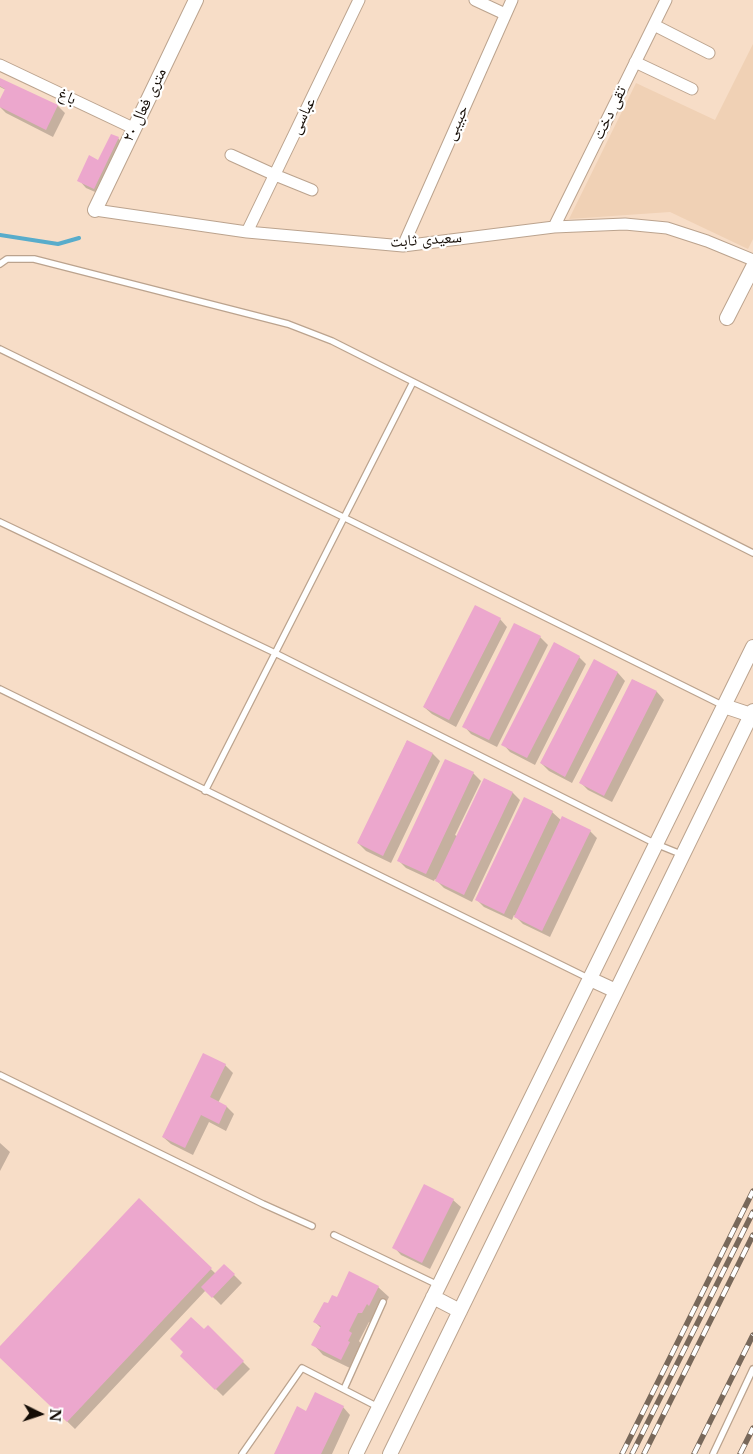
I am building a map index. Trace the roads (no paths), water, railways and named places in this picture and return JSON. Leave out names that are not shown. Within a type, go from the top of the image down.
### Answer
[{"type":"street","name":"عباسی","points":[[247,232],[360,0]]},
{"type":"street","points":[[475,0],[505,14]]},
{"type":"street","name":"حبیبی","points":[[403,246],[512,0]]},
{"type":"street","name":"تقی دخت","points":[[554,227],[666,0]]},
{"type":"street","name":"۲۰ متری فعال","points":[[95,210],[192,1]]},
{"type":"street","points":[[654,25],[709,53]]},
{"type":"street","points":[[635,62],[692,89]]},
{"type":"street","name":"باغ","points":[[0,66],[134,128]]},
{"type":"street","points":[[231,155],[312,190]]},
{"type":"street","name":"سعیدی ثابت","points":[[95,210],[247,232],[403,246],[554,227],[625,224],[667,228],[707,241],[753,260]]},
{"type":"street","points":[[727,318],[753,267]]},
{"type":"street","points":[[356,1454],[753,647]]},
{"type":"street","points":[[390,1454],[752,713],[724,706]]},
{"type":"street","points":[[590,979],[616,991]]},
{"type":"street","points":[[436,1291],[460,1310]]},
{"type":"lane","points":[[0,264],[7,259],[34,259],[288,324],[332,341],[753,553]]},
{"type":"lane","points":[[0,349],[724,706]]},
{"type":"lane","points":[[205,791],[413,382]]},
{"type":"lane","points":[[0,522],[275,653],[656,844],[683,855]]},
{"type":"lane","points":[[0,689],[590,979]]},
{"type":"lane","points":[[0,1075],[254,1200],[312,1226]]},
{"type":"lane","points":[[334,1235],[436,1291]]},
{"type":"lane","points":[[344,1389],[383,1302]]},
{"type":"lane","points":[[242,1454],[302,1368],[379,1408]]},
{"type":"lane","points":[[713,1454],[753,1370]]},
{"type":"waterway","points":[[0,235],[58,244],[79,238]]},
{"type":"railway","points":[[622,1454],[753,1191]]},
{"type":"railway","points":[[632,1454],[753,1212]]},
{"type":"railway","points":[[644,1454],[753,1235]]},
{"type":"railway","points":[[694,1454],[753,1335]]},
{"type":"railway","points":[[740,1454],[753,1428]]}]
